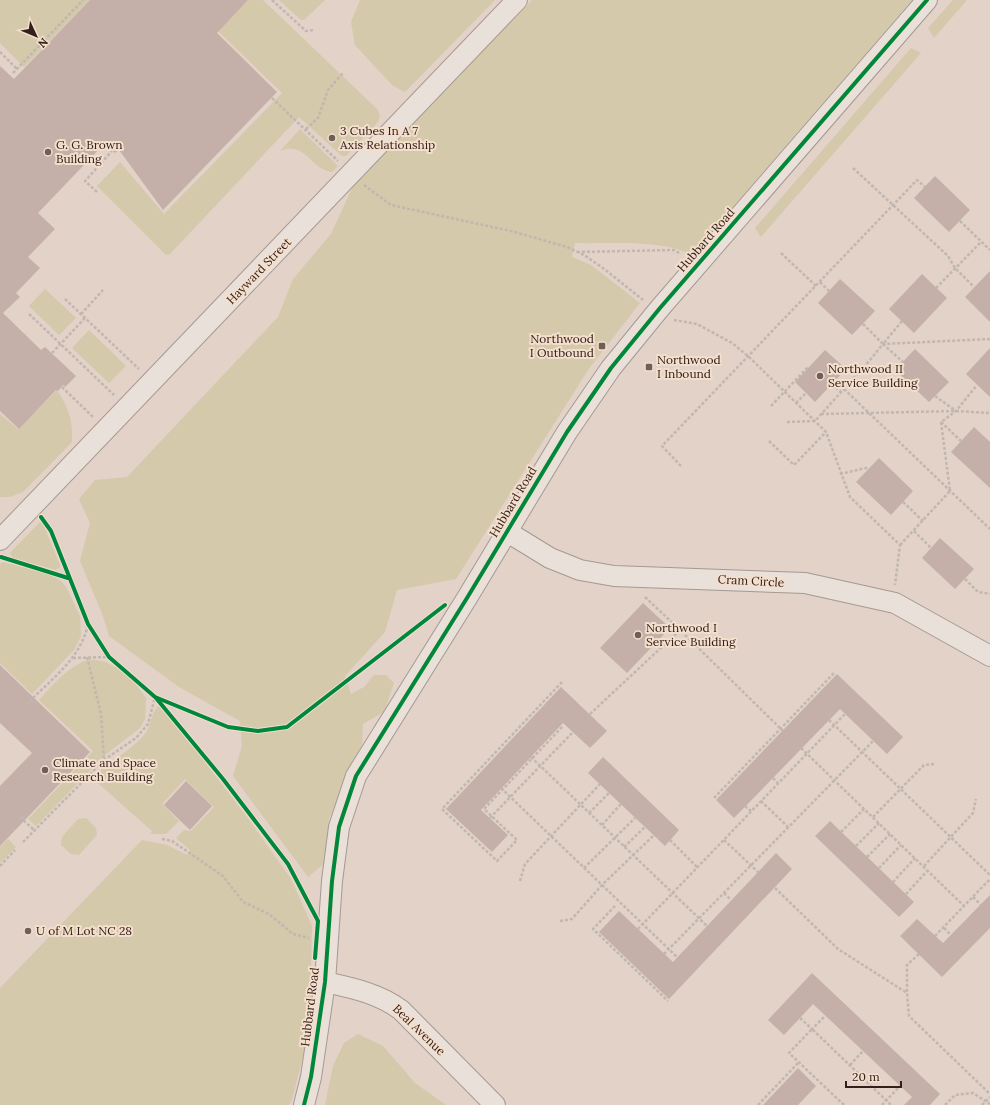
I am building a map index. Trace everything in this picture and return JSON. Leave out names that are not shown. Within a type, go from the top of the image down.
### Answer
[{"type":"street","name":"Hayward Street","points":[[1,537],[517,0]]},
{"type":"street","name":"Hubbard Road","points":[[304,1105],[311,1077],[325,982],[331,889],[339,827],[356,776],[567,432],[611,368],[660,308],[927,0]]},
{"type":"street","name":"Cram Circle","points":[[506,531],[550,558],[580,570],[614,576],[805,583],[895,604],[990,656]]},
{"type":"street","name":"Beal Avenue","points":[[325,982],[352,988],[389,1002],[401,1010],[495,1105]]},
{"type":"path","points":[[13,72],[83,0]]},
{"type":"path","points":[[272,0],[306,31],[314,30]]},
{"type":"path","points":[[0,52],[17,69]]},
{"type":"path","points":[[306,129],[318,118],[328,90],[343,73]]},
{"type":"path","points":[[272,98],[343,166]]},
{"type":"path","points":[[97,192],[85,181],[112,151]]},
{"type":"path","points":[[854,168],[948,256],[955,268],[974,287]]},
{"type":"path","points":[[681,466],[662,446],[917,180],[925,187]]},
{"type":"path","points":[[359,182],[391,205],[511,232],[567,247],[603,268],[643,300],[649,299]]},
{"type":"path","points":[[960,221],[990,250]]},
{"type":"path","points":[[936,288],[981,242]]},
{"type":"path","points":[[577,252],[674,250],[684,255]]},
{"type":"path","points":[[781,253],[816,286]]},
{"type":"path","points":[[820,282],[829,291]]},
{"type":"path","points":[[81,314],[103,290]]},
{"type":"path","points":[[65,299],[143,373]]},
{"type":"path","points":[[29,314],[118,399]]},
{"type":"path","points":[[52,353],[85,318]]},
{"type":"path","points":[[670,318],[676,321],[697,324],[716,333],[748,356],[815,421],[826,432],[840,474],[850,497],[900,545]]},
{"type":"path","points":[[787,422],[815,421],[902,321]]},
{"type":"path","points":[[863,324],[902,362]]},
{"type":"path","points":[[883,344],[990,339]]},
{"type":"path","points":[[771,406],[808,367]]},
{"type":"path","points":[[832,384],[841,392]]},
{"type":"path","points":[[941,422],[956,411],[977,385]]},
{"type":"path","points":[[62,387],[98,421]]},
{"type":"path","points":[[844,389],[990,530]]},
{"type":"path","points":[[796,403],[806,393]]},
{"type":"path","points":[[935,396],[956,411]]},
{"type":"path","points":[[821,414],[956,411],[990,412]]},
{"type":"path","points":[[941,422],[961,441]]},
{"type":"path","points":[[895,604],[900,545],[950,491],[941,422]]},
{"type":"path","points":[[769,441],[794,465],[826,432]]},
{"type":"path","points":[[840,474],[866,468],[868,470]]},
{"type":"path","points":[[903,502],[923,521]]},
{"type":"path","points":[[914,531],[931,548]]},
{"type":"path","points":[[965,579],[978,592],[990,594]]},
{"type":"path","points":[[642,594],[782,730]]},
{"type":"path","points":[[85,617],[91,629]]},
{"type":"path","points":[[26,705],[73,658],[85,638],[88,624]]},
{"type":"path","points":[[590,714],[680,630]]},
{"type":"path","points":[[658,642],[663,647]]},
{"type":"path","points":[[106,652],[115,662]]},
{"type":"path","points":[[87,657],[101,714],[104,760]]},
{"type":"path","points":[[73,658],[110,657]]},
{"type":"path","points":[[714,798],[726,788],[782,730],[835,672]]},
{"type":"path","points":[[562,682],[482,769],[442,809],[473,836],[497,861],[516,840],[484,809],[563,726]]},
{"type":"path","points":[[149,691],[161,701]]},
{"type":"path","points":[[23,842],[104,760],[136,738],[148,724],[155,697]]},
{"type":"path","points":[[638,928],[845,714]]},
{"type":"path","points":[[829,720],[990,875]]},
{"type":"path","points":[[491,817],[573,732]]},
{"type":"path","points":[[664,954],[873,740]]},
{"type":"path","points":[[801,748],[964,906]]},
{"type":"path","points":[[532,757],[707,926]]},
{"type":"path","points":[[873,817],[924,765],[934,764]]},
{"type":"path","points":[[773,778],[778,783]]},
{"type":"path","points":[[520,881],[525,864],[600,784]]},
{"type":"path","points":[[502,789],[677,957]]},
{"type":"path","points":[[589,813],[609,793]]},
{"type":"path","points":[[924,866],[973,814],[976,799]]},
{"type":"path","points":[[760,801],[788,828]]},
{"type":"path","points":[[602,825],[621,804]]},
{"type":"path","points":[[745,806],[751,812]]},
{"type":"path","points":[[841,832],[864,809]]},
{"type":"path","points":[[25,815],[21,818],[34,830]]},
{"type":"path","points":[[584,868],[635,818]]},
{"type":"path","points":[[856,846],[879,823]]},
{"type":"path","points":[[624,847],[645,827]]},
{"type":"path","points":[[867,857],[890,834]]},
{"type":"path","points":[[560,921],[572,919],[602,885],[654,835]]},
{"type":"path","points":[[162,839],[172,841],[223,876],[243,902],[269,914],[293,934],[316,940]]},
{"type":"path","points":[[670,840],[697,867]]},
{"type":"path","points":[[724,840],[758,872]]},
{"type":"path","points":[[879,868],[902,845]]},
{"type":"path","points":[[0,866],[15,850]]},
{"type":"path","points":[[893,882],[914,858]]},
{"type":"path","points":[[906,894],[928,870]]},
{"type":"path","points":[[935,936],[990,879]]},
{"type":"path","points":[[775,888],[838,949],[907,993]]},
{"type":"path","points":[[724,893],[731,900]]},
{"type":"path","points":[[973,897],[981,905]]},
{"type":"path","points":[[615,906],[593,929],[617,950],[668,1001]]},
{"type":"path","points":[[944,928],[951,935]]},
{"type":"path","points":[[919,954],[907,965],[909,1016],[990,1094]]},
{"type":"path","points":[[826,1016],[789,1052],[844,1105]]},
{"type":"path","points":[[800,1018],[891,1105]]},
{"type":"path","points":[[850,1065],[863,1051]]},
{"type":"path","points":[[758,1105],[799,1062]]},
{"type":"path","points":[[882,1105],[900,1086]]},
{"type":"path","points":[[945,1105],[955,1094],[973,1093],[990,1104]]},
{"type":"path","points":[[982,1105],[990,1097]]},
{"type":"shaded area","points":[[0,0],[90,0],[24,67],[0,43]]},
{"type":"shaded area","points":[[248,0],[263,0],[378,110],[380,116],[378,122],[346,156],[342,156],[299,117],[170,254],[166,255],[97,186],[120,162],[164,214],[282,93],[218,31]]},
{"type":"shaded area","points":[[279,0],[325,0],[304,20],[301,20]]},
{"type":"shaded area","points":[[360,0],[495,0],[405,92],[392,85],[355,45],[351,22]]},
{"type":"shaded area","points":[[532,0],[912,0],[691,255],[680,250],[651,244],[575,243],[572,257],[591,265],[640,303],[588,370],[456,579],[397,590],[385,632],[345,676],[351,694],[364,687],[374,675],[386,675],[394,683],[384,712],[363,724],[362,744],[329,819],[324,864],[308,877],[233,776],[242,746],[240,721],[179,687],[109,636],[103,616],[80,561],[90,523],[79,499],[95,480],[127,477],[278,317],[293,279],[331,234],[353,186]]},
{"type":"shaded area","points":[[953,0],[967,0],[934,38],[928,28]]},
{"type":"shaded area","points":[[911,48],[921,53],[761,237],[755,228]]},
{"type":"shaded area","points":[[300,129],[338,166],[332,172],[324,170],[318,166],[302,152],[289,149],[280,151]]},
{"type":"shaded area","points":[[45,289],[76,318],[59,335],[29,306]]},
{"type":"shaded area","points":[[89,330],[126,366],[109,383],[72,348]]},
{"type":"shaded area","points":[[57,390],[65,403],[71,421],[72,442],[23,492],[10,497],[0,497],[0,414],[18,429]]},
{"type":"shaded area","points":[[40,522],[43,524],[60,565],[60,567],[56,570],[13,558],[10,553]]},
{"type":"shaded area","points":[[3,562],[48,574],[60,580],[66,587],[80,616],[81,636],[74,650],[32,694],[0,663],[0,564]]},
{"type":"shaded area","points":[[89,659],[106,662],[122,671],[132,679],[146,698],[145,719],[140,728],[105,755],[36,826],[28,819],[93,751],[39,700],[74,666]]},
{"type":"shaded area","points":[[159,706],[185,736],[244,813],[291,879],[312,926],[311,968],[316,984],[314,1013],[292,1100],[289,1105],[0,1105],[0,988],[142,840],[167,845],[187,855],[190,850],[176,838],[184,830],[191,831],[214,807],[185,779],[162,804],[179,821],[166,834],[152,834],[150,833],[152,831],[91,777],[129,749],[142,737],[147,731],[155,710]]},
{"type":"shaded area","points":[[86,818],[96,828],[97,835],[79,855],[71,854],[61,845],[62,837],[78,819]]},
{"type":"shaded area","points":[[8,839],[16,847],[0,863],[0,847]]},
{"type":"shaded area","points":[[358,1034],[383,1046],[415,1083],[446,1105],[325,1105],[333,1066],[344,1043]]},
{"type":"building","name":"G. G. Brown Building","points":[[90,0],[248,0],[217,33],[277,92],[163,210],[119,150],[115,153],[105,143],[38,213],[55,229],[28,257],[40,268],[16,293],[20,297],[3,313],[41,350],[45,347],[76,376],[65,387],[63,385],[58,391],[56,390],[19,429],[0,411],[0,66],[14,79]]},
{"type":"building","points":[[935,176],[970,210],[949,232],[914,198]]},
{"type":"building","points":[[990,271],[990,322],[965,297]]},
{"type":"building","points":[[922,274],[947,298],[914,333],[889,309]]},
{"type":"building","points":[[840,279],[875,311],[852,335],[818,303]]},
{"type":"building","points":[[990,348],[990,397],[966,374]]},
{"type":"building","points":[[915,349],[949,382],[929,402],[895,370]]},
{"type":"building","name":"Northwood II Service Building","points":[[825,350],[846,369],[815,402],[795,382]]},
{"type":"building","points":[[974,427],[990,442],[990,488],[951,452]]},
{"type":"building","points":[[879,458],[913,491],[891,515],[856,482]]},
{"type":"building","points":[[940,538],[974,569],[955,589],[922,558]]},
{"type":"building","name":"Northwood I Service Building","points":[[643,603],[670,628],[627,673],[600,648]]},
{"type":"building","name":"Climate and Space Research Building","points":[[0,665],[90,752],[0,846],[0,786],[32,753],[0,723]]},
{"type":"building","points":[[837,674],[903,737],[887,754],[840,709],[734,818],[716,800]]},
{"type":"building","points":[[561,687],[607,731],[590,748],[563,723],[481,810],[508,835],[492,852],[446,809]]},
{"type":"building","points":[[603,757],[679,830],[665,846],[588,773]]},
{"type":"building","points":[[186,781],[212,806],[190,830],[164,805]]},
{"type":"building","points":[[830,821],[914,902],[899,917],[815,836]]},
{"type":"building","points":[[776,853],[792,869],[669,999],[599,932],[619,911],[673,962]]},
{"type":"building","points":[[990,895],[990,928],[942,977],[900,936],[917,919],[943,943]]},
{"type":"building","points":[[812,973],[940,1094],[930,1105],[904,1105],[912,1097],[813,1004],[784,1035],[768,1020]]},
{"type":"building","points":[[798,1068],[816,1086],[798,1105],[763,1105]]},
{"type":"cycle path","points":[[304,1105],[311,1077],[325,982],[332,881],[339,827],[356,776],[467,598],[567,432],[611,368],[660,308],[927,0]]},
{"type":"cycle path","points":[[41,517],[51,531],[88,624],[109,657],[155,697],[228,727],[258,731],[287,727],[445,605]]},
{"type":"cycle path","points":[[1,557],[68,578]]},
{"type":"cycle path","points":[[156,698],[223,779],[288,864],[318,921],[315,958]]},
{"type":"place","name":"3 Cubes In A 7 Axis Relationship","points":[[332,138]]},
{"type":"place","name":"G. G. Brown Building","points":[[48,152]]},
{"type":"place","name":"Northwood I Outbound","points":[[602,346]]},
{"type":"place","name":"Northwood I Inbound","points":[[649,367]]},
{"type":"place","name":"Northwood II Service Building","points":[[820,376]]},
{"type":"place","name":"Northwood I Service Building","points":[[638,635]]},
{"type":"place","name":"Climate and Space Research Building","points":[[45,770]]},
{"type":"place","name":"U of M Lot NC 28","points":[[28,931]]}]
